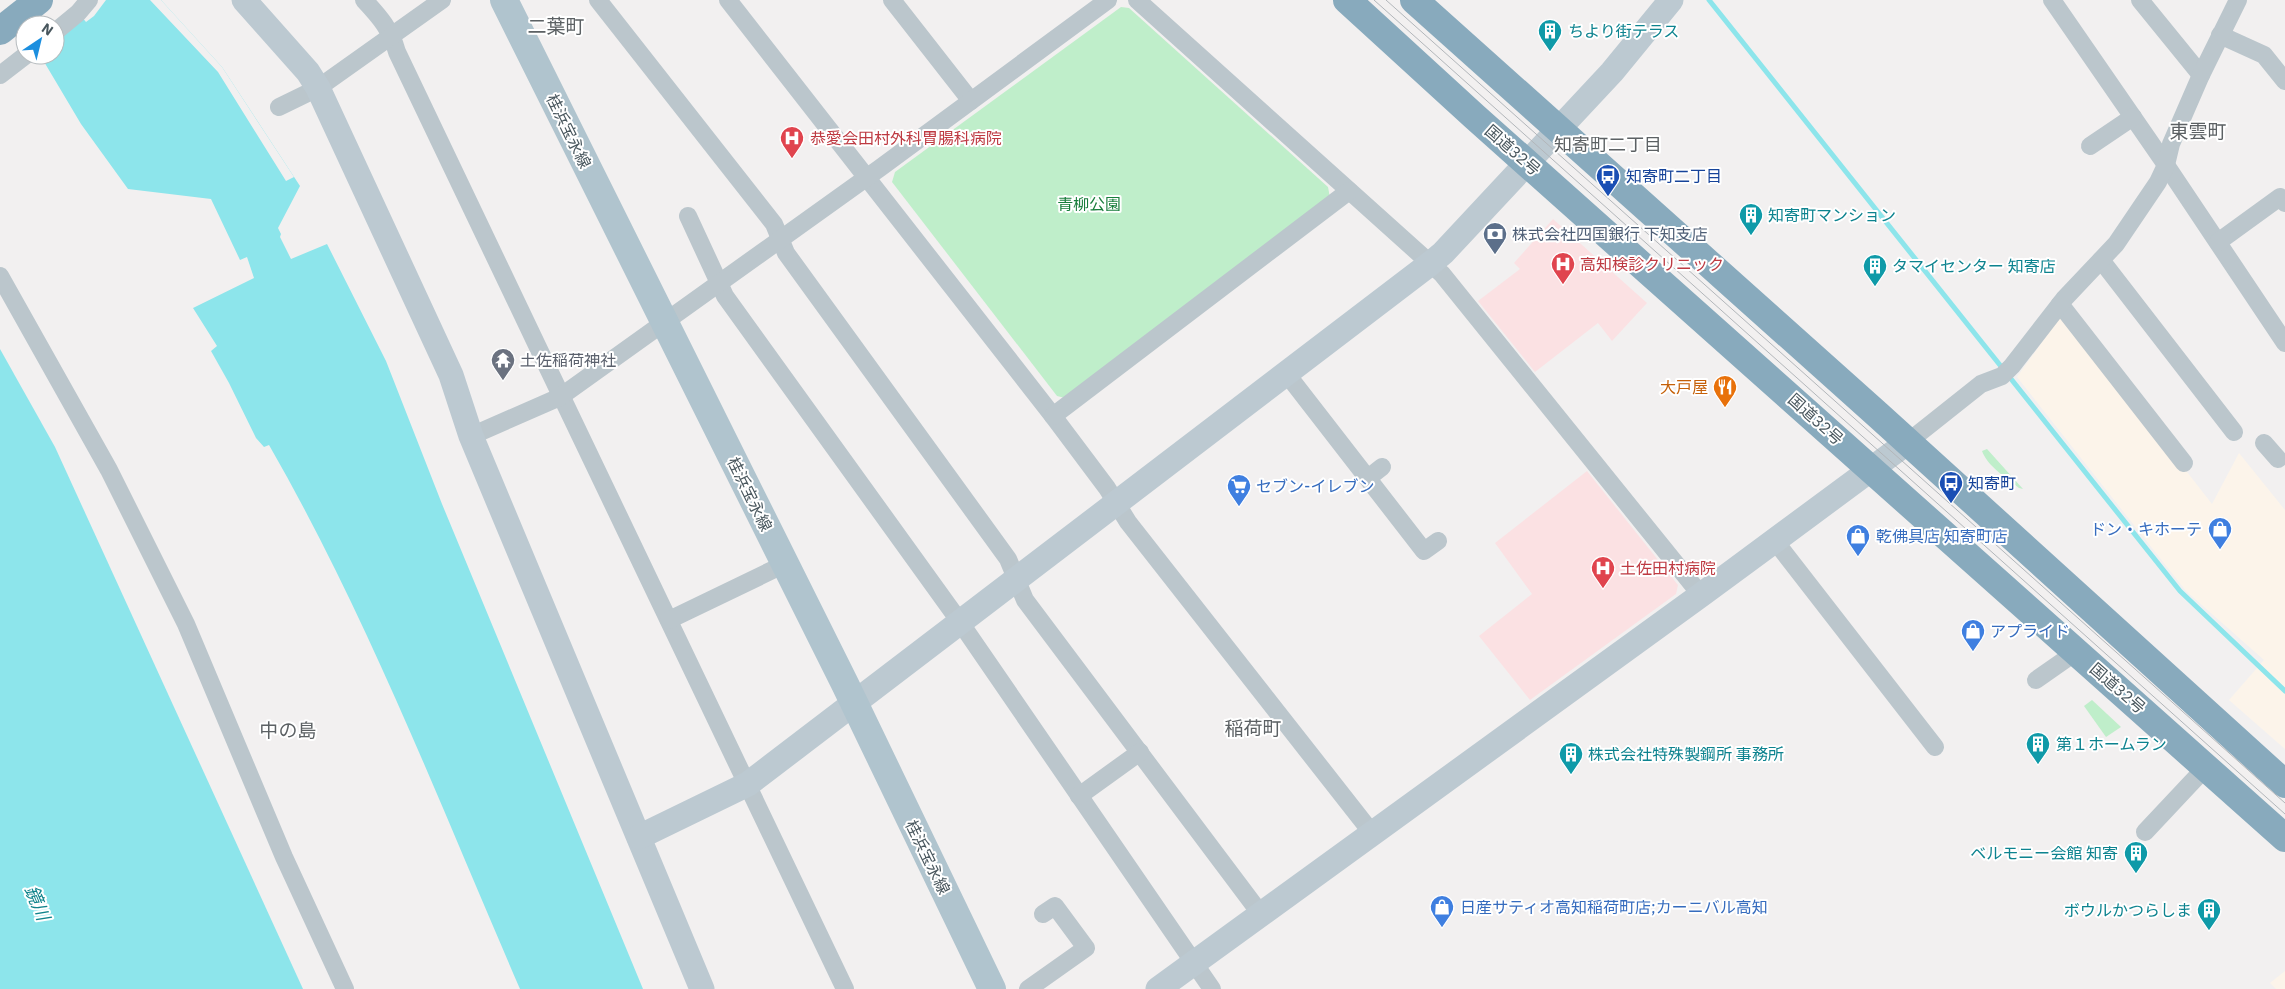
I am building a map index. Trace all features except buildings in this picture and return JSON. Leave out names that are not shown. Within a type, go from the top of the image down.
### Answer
[{"type":"highway","points":[[0,31],[39,0]]},
{"type":"highway","name":"国道32号","points":[[1347,0],[2285,838]]},
{"type":"highway","points":[[1414,0],[1908,442],[2285,784]]},
{"type":"main road","name":"桂浜宝永線","points":[[504,0],[854,702],[992,989]]},
{"type":"street","points":[[65,24],[78,13],[89,0]]},
{"type":"street","points":[[244,0],[308,72],[318,88],[451,375],[471,436],[702,989]]},
{"type":"street","points":[[364,0],[384,21],[393,36],[397,52],[560,396],[845,989]]},
{"type":"street","points":[[279,107],[318,88],[442,0]]},
{"type":"street","points":[[598,0],[774,224],[786,253],[1008,559],[1025,600],[1260,913]]},
{"type":"street","points":[[728,0],[1053,416],[1128,522],[1372,834]]},
{"type":"street","points":[[892,0],[971,101]]},
{"type":"street","points":[[471,436],[560,396],[867,178],[1108,0]]},
{"type":"street","points":[[1137,0],[1442,274],[1701,596]]},
{"type":"street","points":[[639,837],[748,784],[1431,263],[1443,253],[1612,72],[1671,0]]},
{"type":"street","points":[[2052,0],[2283,337]]},
{"type":"street","points":[[2140,0],[2201,75]]},
{"type":"street","points":[[1158,989],[1260,913],[1701,596],[1873,469],[1981,384],[2007,371],[2060,304],[2116,244],[2158,182],[2166,165],[2171,144],[2201,75],[2238,0]]},
{"type":"street","points":[[2220,35],[2264,55],[2285,81]]},
{"type":"street","points":[[0,75],[15,63]]},
{"type":"street","points":[[2090,146],[2133,116]]},
{"type":"street","points":[[1053,416],[1349,191]]},
{"type":"street","points":[[2218,242],[2280,197],[2285,203]]},
{"type":"street","points":[[688,216],[725,296],[960,622],[1212,989]]},
{"type":"street","points":[[2100,260],[2234,432]]},
{"type":"street","points":[[0,276],[109,470],[186,624],[284,857],[345,989]]},
{"type":"street","points":[[2060,304],[2184,463]]},
{"type":"street","points":[[1286,373],[1424,551],[1438,541]]},
{"type":"street","points":[[2264,443],[2283,461]]},
{"type":"street","points":[[1368,478],[1382,467]]},
{"type":"street","points":[[1775,541],[1936,747]]},
{"type":"street","points":[[669,620],[785,564]]},
{"type":"street","points":[[2036,680],[2076,652]]},
{"type":"street","points":[[1079,796],[1140,752]]},
{"type":"street","points":[[2145,832],[2206,766]]},
{"type":"street","points":[[1028,989],[1086,948],[1055,906],[1043,914]]},
{"type":"shaded area","name":"高知検診クリニック","points":[[1553,219],[1647,303],[1612,341],[1598,323],[1535,372],[1478,301],[1520,269],[1514,263]]},
{"type":"shaded area","name":"ドン・キホーテ","points":[[2063,313],[2212,504],[2239,453],[2285,510],[2285,749],[2229,700],[2264,660],[2186,591],[2017,377]]},
{"type":"shaded area","name":"土佐田村病院","points":[[1587,471],[1678,585],[1676,594],[1530,700],[1479,636],[1532,594],[1495,543]]},
{"type":"shaded area","points":[[2285,971],[2285,989],[2276,989],[2270,983]]},
{"type":"green space","name":"青柳公園","points":[[1121,7],[1129,8],[1328,187],[1330,198],[1065,398],[1057,396],[892,182],[895,172]]},
{"type":"green space","points":[[1987,449],[2023,489],[2019,488],[1993,467],[1982,451]]},
{"type":"green space","points":[[2092,700],[2121,727],[2106,737],[2084,706]]},
{"type":"water","points":[[8,0],[161,0],[222,67],[300,186],[278,228],[281,234],[280,237],[291,259],[327,244],[386,361],[442,504],[643,989],[520,989],[402,713],[339,577],[269,445],[264,447],[256,438],[211,351],[217,346],[193,308],[254,278],[247,257],[240,260],[211,199],[128,189],[81,124],[46,65],[65,65],[65,15],[36,15]]},
{"type":"water","name":"鏡川","points":[[0,349],[55,447],[303,989],[0,989]]},
{"type":"pier","points":[[6,0],[106,0],[94,16],[86,22],[74,8],[65,15],[15,15]]},
{"type":"pier","points":[[150,0],[161,0],[222,67],[294,177],[286,181],[218,72]]},
{"type":"waterway","points":[[1709,0],[2180,591],[2285,691]]},
{"type":"tram line","points":[[1374,0],[2285,814]]},
{"type":"tram line","points":[[1386,0],[2285,803]]},
{"type":"place","name":"ちより街テラス","points":[[1550,52]]},
{"type":"place","name":"恭愛会田村外科胃腸科病院","points":[[792,159]]},
{"type":"place","name":"知寄町二丁目","points":[[1608,197]]},
{"type":"place","name":"知寄町マンション","points":[[1751,236]]},
{"type":"place","name":"株式会社四国銀行 下知支店","points":[[1495,255]]},
{"type":"place","name":"高知検診クリニック","points":[[1563,285]]},
{"type":"place","name":"タマイセンター 知寄店","points":[[1875,287]]},
{"type":"place","name":"土佐稲荷神社","points":[[503,381]]},
{"type":"place","name":"大戸屋","points":[[1725,408]]},
{"type":"place","name":"知寄町","points":[[1951,504]]},
{"type":"place","name":"セブン-イレブン","points":[[1239,507]]},
{"type":"place","name":"ドン・キホーテ","points":[[2220,550]]},
{"type":"place","name":"乾佛具店 知寄町店","points":[[1858,557]]},
{"type":"place","name":"土佐田村病院","points":[[1603,589]]},
{"type":"place","name":"アプライド","points":[[1973,652]]},
{"type":"place","name":"第１ホームラン","points":[[2038,765]]},
{"type":"place","name":"株式会社特殊製鋼所 事務所","points":[[1571,775]]},
{"type":"place","name":"ベルモニー会館 知寄","points":[[2136,874]]},
{"type":"place","name":"日産サティオ高知稲荷町店;カーニバル高知","points":[[1442,928]]},
{"type":"place","name":"ボウルかつらしま","points":[[2209,931]]},
{"type":"district","name":"二葉町","points":[[556,26]]},
{"type":"district","name":"東雲町","points":[[2198,131]]},
{"type":"district","name":"知寄町二丁目","points":[[1608,145]]},
{"type":"district","name":"稲荷町","points":[[1253,728]]},
{"type":"district","name":"中の島","points":[[288,730]]}]
